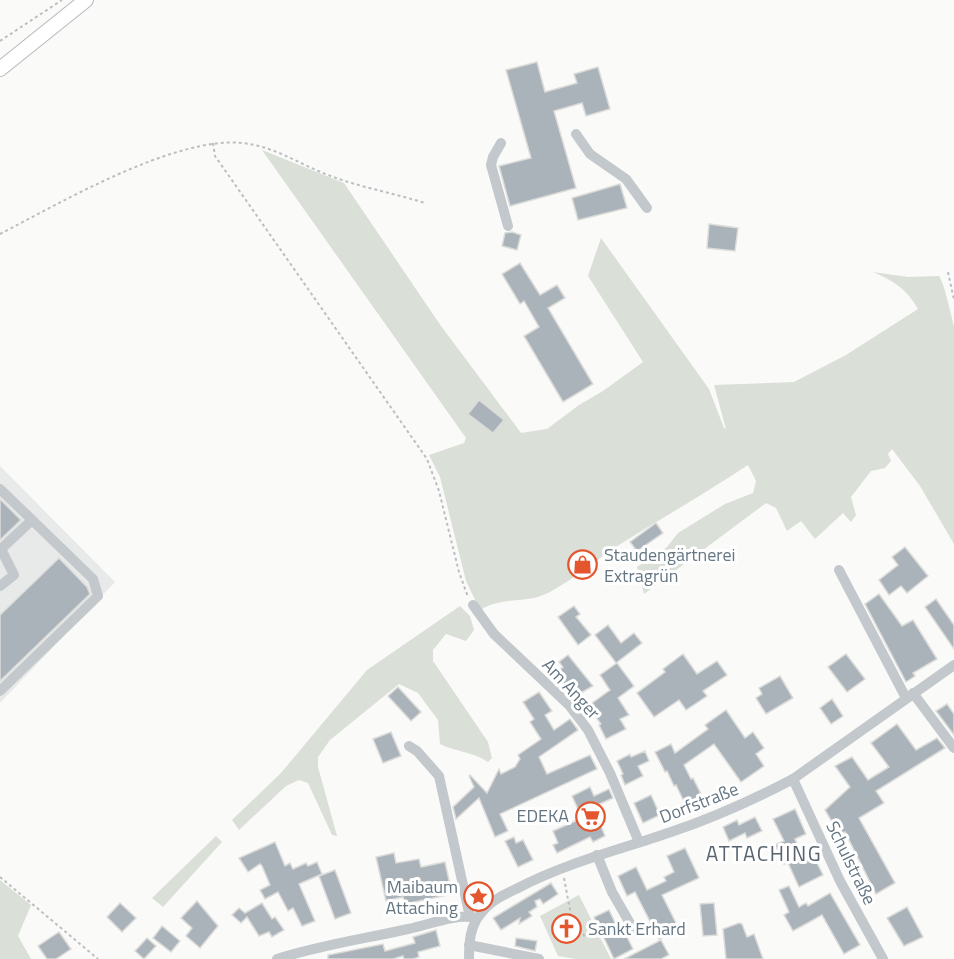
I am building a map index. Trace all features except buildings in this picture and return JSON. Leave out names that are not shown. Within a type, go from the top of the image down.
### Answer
[{"type":"main road","points":[[0,69],[86,0]]},
{"type":"street","points":[[576,134],[591,154],[626,179],[647,208]]},
{"type":"street","points":[[501,143],[492,157],[491,165],[508,225]]},
{"type":"street","points":[[0,489],[93,579],[98,596],[0,691]]},
{"type":"street","points":[[0,586],[14,575],[1,549],[32,520]]},
{"type":"street","points":[[839,570],[909,695],[954,748]]},
{"type":"street","name":"Am Anger","points":[[473,605],[494,634],[569,705],[588,730],[598,746],[639,842]]},
{"type":"street","name":"Dorfstraße","points":[[473,918],[495,899],[561,869],[733,809],[793,779],[909,695],[953,669]]},
{"type":"street","name":"Dorfstraße","points":[[409,746],[417,751],[439,776],[473,918],[469,959]]},
{"type":"street","name":"Schulstraße","points":[[793,779],[840,881],[879,958]]},
{"type":"street","points":[[597,855],[612,892],[635,932]]},
{"type":"street","points":[[277,959],[334,943],[473,918]]},
{"type":"street","points":[[469,945],[539,959]]},
{"type":"path","points":[[0,41],[62,0]]},
{"type":"path","points":[[213,143],[215,156],[427,459],[439,491],[464,590],[473,605]]},
{"type":"path","points":[[0,234],[104,181],[160,158],[213,143],[243,143],[275,150],[330,176],[425,203]]},
{"type":"path","points":[[948,272],[954,300]]},
{"type":"path","points":[[561,869],[571,915],[585,937]]},
{"type":"path","points":[[0,877],[98,959]]},
{"type":"shaded area","points":[[262,150],[344,183],[441,326],[521,433],[547,429],[643,362],[588,276],[601,238],[709,389],[726,429],[714,385],[794,382],[846,355],[918,309],[899,286],[873,272],[908,277],[939,276],[941,279],[954,326],[954,544],[920,486],[892,449],[888,454],[891,461],[885,468],[871,471],[851,497],[856,515],[851,522],[843,513],[815,539],[801,521],[787,531],[776,508],[766,503],[644,594],[637,567],[667,547],[678,533],[725,504],[753,493],[756,481],[748,465],[619,545],[550,592],[533,598],[489,605],[480,610],[466,581],[440,477],[429,455],[464,443],[466,438]],"holes":[[[479,401],[504,420],[493,433],[469,414]]]},
{"type":"shaded area","points":[[0,466],[115,582],[0,703]]},
{"type":"shaded area","points":[[460,606],[470,616],[474,630],[466,641],[446,634],[433,650],[433,661],[488,742],[492,758],[488,762],[440,744],[438,720],[418,693],[399,684],[330,740],[318,757],[318,767],[337,836],[332,835],[308,783],[299,780],[286,786],[239,830],[232,820],[281,773],[367,670]]},
{"type":"shaded area","points":[[216,836],[222,842],[163,907],[152,898]]},
{"type":"shaded area","points":[[0,880],[31,905],[18,936],[31,959],[0,959]]},
{"type":"shaded area","points":[[579,895],[611,959],[576,959],[558,956],[540,916]]},
{"type":"place","name":"Staudengärtnerei Extragrün","points":[[583,565]]},
{"type":"place","name":"EDEKA","points":[[590,816]]},
{"type":"place","name":"Maibaum Attaching","points":[[479,897]]},
{"type":"place","name":"Sankt Erhard","points":[[567,929]]},
{"type":"district","name":"ATTACHING","points":[[764,854]]}]
